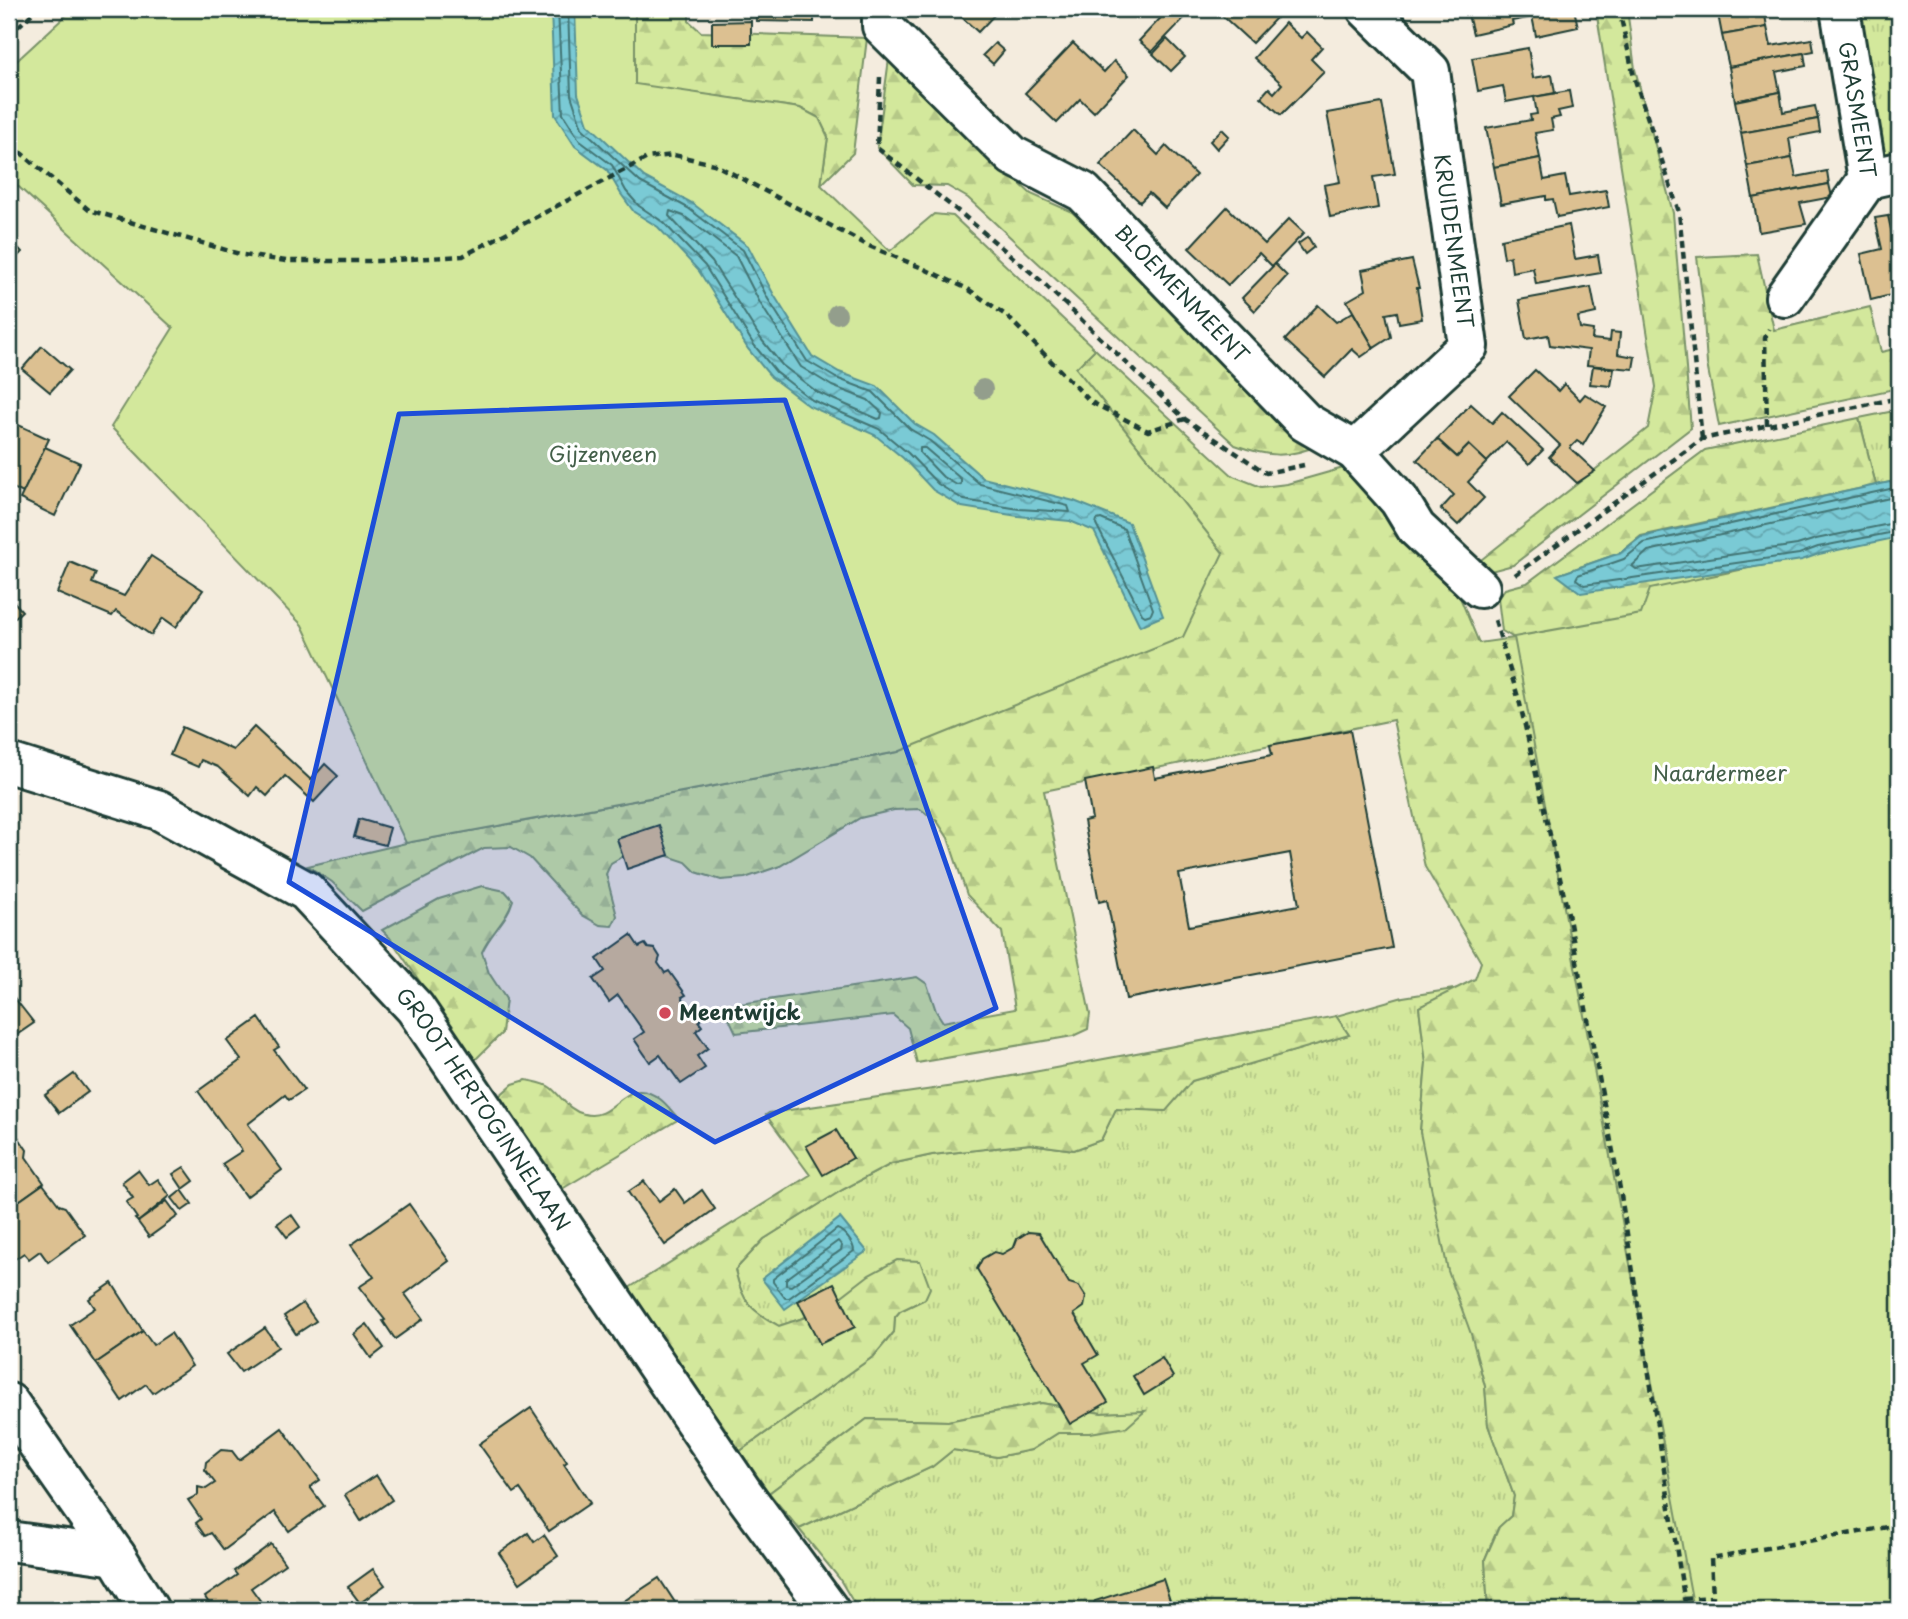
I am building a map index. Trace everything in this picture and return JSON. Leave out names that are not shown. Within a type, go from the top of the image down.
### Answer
[{"type":"street","name":"KRUIDENMEENT","points":[[1355,451],[1468,346],[1430,71],[1367,9]]},
{"type":"street","name":"GRASMEENT","points":[[1840,9],[1883,176]]},
{"type":"street","name":"BLOEMENMEENT","points":[[882,18],[1013,156],[1083,192],[1305,422],[1355,451],[1399,500],[1416,528],[1480,588]]},
{"type":"street","points":[[1785,297],[1883,176]]},
{"type":"street","name":"GROOT HERTOGINNELAAN","points":[[9,763],[159,810],[306,891],[415,1008],[743,1493],[829,1610]]},
{"type":"street","points":[[9,1403],[116,1556],[149,1610]]},
{"type":"street","points":[[9,1541],[116,1556]]},
{"type":"path","points":[[9,35],[37,9]]},
{"type":"path","points":[[1619,9],[1634,77],[1679,212],[1702,439]]},
{"type":"path","points":[[882,18],[877,148],[1040,280],[1185,419],[1266,473],[1355,451]]},
{"type":"path","points":[[9,147],[14,147],[89,210],[243,255],[286,261],[377,261],[463,256],[647,158],[674,155],[714,164],[869,246],[968,289],[1007,316],[1091,402],[1148,431],[1185,419]]},
{"type":"path","points":[[1767,425],[1765,338],[1785,297]]},
{"type":"path","points":[[1686,1610],[1620,1189],[1568,913],[1520,704],[1490,605],[1480,588],[1512,577],[1702,439],[1899,398]]},
{"type":"path","points":[[1684,1599],[1713,1597],[1710,1559],[1899,1525]]},
{"type":"highlighted area","points":[[785,400],[996,1008],[715,1142],[289,882],[399,414]]},
{"type":"green space","name":"Gijzenveen","points":[[73,9],[635,9],[635,84],[800,108],[819,118],[828,137],[821,185],[890,251],[934,214],[953,216],[1095,349],[1076,368],[1223,553],[1183,637],[898,752],[406,843],[302,625],[111,427],[173,328],[9,178],[9,68]]},
{"type":"green space","points":[[635,9],[689,9],[689,21],[701,32],[867,38],[853,153],[821,185],[828,137],[819,118],[800,108],[635,85]]},
{"type":"green space","points":[[1596,9],[1627,9],[1635,69],[1673,213],[1691,428],[1513,565],[1491,571],[1477,563],[1648,428],[1656,387]]},
{"type":"green space","points":[[1856,9],[1899,9],[1899,155],[1882,159]]},
{"type":"green space","points":[[889,59],[954,124],[1031,194],[1072,212],[1321,444],[1278,455],[1235,445],[968,198],[947,186],[913,185],[877,148]]},
{"type":"green space","points":[[1757,254],[1774,330],[1870,307],[1881,352],[1899,348],[1899,388],[1719,426],[1707,364],[1697,257]]},
{"type":"green space","points":[[1095,349],[1233,476],[1261,487],[1287,484],[1347,467],[1454,583],[1479,643],[1514,638],[1502,631],[1498,598],[1505,589],[1527,583],[1705,450],[1859,418],[1876,485],[1641,536],[1620,553],[1557,575],[1802,560],[1899,1559],[1899,1610],[1488,1610],[1485,1559],[1499,1527],[1511,1516],[1514,1496],[1488,1425],[1485,1386],[1471,1334],[1448,1271],[1420,1132],[1426,1063],[1419,1007],[1475,979],[1481,962],[1425,867],[1393,720],[1044,791],[1090,1014],[1088,1029],[1073,1036],[917,1063],[908,1028],[893,1015],[736,1033],[728,1016],[734,1005],[917,977],[927,984],[936,1011],[943,1022],[1015,1009],[1002,932],[967,895],[948,838],[937,821],[920,809],[894,810],[860,818],[780,866],[745,878],[721,880],[696,872],[686,862],[668,856],[625,855],[611,863],[606,874],[617,916],[612,926],[600,925],[582,915],[530,858],[511,847],[484,848],[362,911],[332,882],[308,866],[406,843],[898,752],[1223,553],[1075,367]]},
{"type":"green space","points":[[1899,410],[1899,480],[1876,485],[1859,418]]},
{"type":"green space","name":"Naardermeer","points":[[1899,536],[1899,1608],[1694,1610],[1514,637],[1641,614],[1650,589]]},
{"type":"green space","points":[[482,886],[505,891],[513,900],[507,915],[482,952],[489,973],[506,999],[502,1033],[474,1061],[382,930],[439,899]]},
{"type":"green space","points":[[1460,988],[1419,1007],[1426,1063],[1420,1132],[1485,1386],[1488,1425],[1514,1496],[1511,1516],[1498,1528],[1485,1559],[1488,1610],[858,1610],[839,1578],[799,1529],[932,1467],[953,1450],[997,1457],[1031,1450],[1058,1433],[1090,1433],[1144,1412],[1101,1413],[1041,1403],[948,1421],[867,1419],[769,1493],[740,1451],[874,1356],[894,1332],[895,1317],[900,1311],[925,1299],[821,1312],[779,1326],[749,1304],[741,1291],[735,1270],[764,1239],[842,1190],[891,1164],[932,1155],[1030,1144],[1074,1150],[1101,1140],[1116,1108],[1165,1111],[1191,1081],[1349,1035],[1336,1016],[1403,997]]},
{"type":"green space","points":[[1336,1016],[1349,1035],[1192,1081],[1166,1111],[1116,1109],[1101,1140],[1074,1150],[1030,1144],[932,1155],[891,1164],[842,1190],[764,1239],[735,1270],[741,1291],[749,1304],[779,1326],[821,1312],[869,1275],[897,1260],[920,1261],[930,1288],[925,1299],[900,1311],[895,1317],[894,1332],[874,1356],[740,1451],[629,1288],[810,1175],[766,1115],[769,1113],[974,1083]]},
{"type":"green space","points":[[526,1080],[549,1086],[570,1107],[584,1114],[604,1112],[628,1094],[637,1091],[647,1092],[660,1099],[679,1119],[562,1189],[498,1097],[513,1084]]},
{"type":"green space","points":[[1041,1403],[1101,1413],[1145,1411],[1127,1427],[1090,1433],[1058,1433],[1031,1450],[997,1457],[953,1450],[932,1467],[799,1529],[769,1493],[867,1419],[948,1421]]},
{"type":"water","points":[[551,9],[575,9],[578,94],[588,124],[644,177],[692,203],[748,246],[774,295],[812,356],[839,372],[877,386],[915,424],[934,435],[983,478],[1074,501],[1129,523],[1163,616],[1140,626],[1094,531],[1070,521],[962,507],[933,490],[903,458],[875,435],[809,406],[771,377],[748,349],[699,271],[658,227],[634,212],[607,170],[575,146],[555,115]]},
{"type":"water","points":[[1899,480],[1899,537],[1802,560],[1581,593],[1557,575],[1620,553],[1641,537]]},
{"type":"water","points":[[840,1218],[867,1251],[785,1309],[762,1279]]},
{"type":"building","points":[[756,9],[814,9],[814,22],[756,21]]},
{"type":"building","points":[[953,9],[1000,9],[978,32]]},
{"type":"building","points":[[1169,9],[1191,11],[1152,52],[1139,41]]},
{"type":"building","points":[[1215,9],[1269,9],[1277,17],[1252,43]]},
{"type":"building","points":[[1462,9],[1526,9],[1528,18],[1512,21],[1513,25],[1473,34],[1468,15],[1464,16]]},
{"type":"building","points":[[1574,9],[1578,27],[1536,36],[1532,16]]},
{"type":"building","points":[[1717,9],[1764,9],[1767,27],[1722,35]]},
{"type":"building","points":[[751,21],[751,44],[712,44],[712,22]]},
{"type":"building","points":[[1285,23],[1301,38],[1307,32],[1322,47],[1311,59],[1324,72],[1281,115],[1261,97],[1269,88],[1274,93],[1282,84],[1254,58]]},
{"type":"building","points":[[1767,27],[1771,46],[1812,39],[1814,51],[1729,67],[1722,35]]},
{"type":"building","points":[[1167,39],[1185,57],[1171,71],[1153,54]]},
{"type":"building","points":[[995,43],[1004,51],[993,64],[983,55]]},
{"type":"building","points":[[1073,43],[1104,72],[1114,61],[1129,75],[1094,112],[1080,99],[1057,123],[1025,93]]},
{"type":"building","points":[[1528,48],[1533,78],[1552,75],[1555,93],[1506,102],[1503,86],[1478,91],[1472,58]]},
{"type":"building","points":[[1804,53],[1806,66],[1776,72],[1780,92],[1735,101],[1729,67]]},
{"type":"building","points":[[1569,91],[1572,108],[1558,111],[1560,117],[1551,119],[1553,130],[1535,133],[1540,158],[1494,167],[1486,128],[1531,120],[1530,115],[1537,114],[1534,97]]},
{"type":"building","points":[[1780,92],[1783,112],[1815,106],[1818,119],[1741,133],[1735,101]]},
{"type":"building","points":[[1382,103],[1395,174],[1373,177],[1378,208],[1330,217],[1324,185],[1340,182],[1327,113]]},
{"type":"building","points":[[1818,119],[1820,132],[1789,138],[1792,158],[1747,166],[1741,133]]},
{"type":"building","points":[[1222,129],[1229,136],[1217,149],[1210,141]]},
{"type":"building","points":[[1133,130],[1158,155],[1166,146],[1196,175],[1165,208],[1149,193],[1140,202],[1100,165]]},
{"type":"building","points":[[1540,158],[1544,180],[1565,176],[1569,196],[1606,190],[1609,207],[1557,217],[1553,199],[1546,200],[1546,196],[1501,204],[1494,167]]},
{"type":"building","points":[[1792,158],[1796,177],[1827,171],[1829,184],[1753,198],[1747,166]]},
{"type":"building","points":[[1829,184],[1832,197],[1800,203],[1806,224],[1759,232],[1753,198]]},
{"type":"building","points":[[1227,207],[1265,244],[1289,219],[1304,233],[1272,266],[1259,253],[1228,285],[1189,248]]},
{"type":"building","points":[[1899,213],[1899,266],[1888,216]]},
{"type":"building","points":[[1888,216],[1899,266],[1899,293],[1871,300],[1861,254],[1882,249],[1875,218]]},
{"type":"building","points":[[1569,225],[1575,259],[1598,255],[1601,273],[1536,284],[1533,268],[1512,272],[1510,256],[1504,258],[1501,239]]},
{"type":"building","points":[[1308,237],[1314,247],[1305,254],[1298,244]]},
{"type":"building","points":[[9,238],[22,252],[9,265]]},
{"type":"building","points":[[1412,260],[1419,288],[1422,319],[1399,323],[1397,312],[1386,314],[1391,337],[1374,348],[1347,301],[1366,290],[1362,270]]},
{"type":"building","points":[[1275,264],[1287,276],[1255,311],[1242,298]]},
{"type":"building","points":[[1591,287],[1596,313],[1578,317],[1580,328],[1593,330],[1592,339],[1610,341],[1611,332],[1620,333],[1618,354],[1635,357],[1633,369],[1587,365],[1589,350],[1550,345],[1548,335],[1526,339],[1519,300]]},
{"type":"building","points":[[1318,305],[1336,322],[1353,312],[1374,348],[1361,357],[1352,349],[1325,377],[1285,340]]},
{"type":"building","points":[[42,346],[70,370],[50,392],[22,369]]},
{"type":"building","points":[[1593,366],[1614,369],[1611,386],[1590,384]]},
{"type":"building","points":[[1535,370],[1558,391],[1564,384],[1580,400],[1585,394],[1606,407],[1583,445],[1577,441],[1570,448],[1595,471],[1577,483],[1549,457],[1560,445],[1509,396]]},
{"type":"building","points":[[1471,404],[1492,423],[1502,412],[1543,450],[1529,464],[1506,442],[1487,462],[1469,445],[1457,457],[1437,439]]},
{"type":"building","points":[[14,423],[49,439],[23,493],[9,486],[9,434]]},
{"type":"building","points":[[1437,439],[1457,457],[1469,445],[1487,462],[1468,482],[1484,498],[1458,525],[1441,509],[1454,495],[1417,460]]},
{"type":"building","points":[[45,447],[80,463],[55,516],[20,499]]},
{"type":"building","points":[[151,556],[203,590],[176,627],[163,618],[151,635],[116,611],[112,616],[57,593],[70,562],[96,573],[92,583],[124,596]]},
{"type":"building","points":[[9,596],[22,611],[9,623]]},
{"type":"building","points":[[182,727],[233,750],[254,727],[311,780],[325,764],[338,776],[314,802],[285,776],[267,796],[257,787],[250,796],[218,767],[201,760],[198,767],[170,755]]},
{"type":"building","points":[[1350,730],[1392,948],[1126,999],[1107,900],[1099,902],[1084,821],[1092,819],[1085,781],[1153,767],[1155,778],[1272,755],[1270,745]],"holes":[[[1290,853],[1299,905],[1189,926],[1179,874]]]},
{"type":"building","points":[[359,819],[390,828],[385,845],[354,837]]},
{"type":"building","points":[[659,825],[669,855],[627,869],[617,839]]},
{"type":"building","points":[[9,900],[17,903],[9,921]]},
{"type":"building","name":"Meentwijck","points":[[631,935],[639,947],[645,944],[648,948],[655,949],[660,957],[658,963],[665,973],[669,971],[686,995],[682,997],[689,1008],[696,1009],[702,1017],[699,1022],[702,1026],[696,1031],[708,1048],[697,1056],[705,1068],[681,1084],[660,1055],[650,1062],[634,1039],[644,1032],[618,995],[609,1002],[593,979],[605,971],[597,959]]},
{"type":"building","points":[[9,991],[34,1023],[15,1036],[9,1026]]},
{"type":"building","points":[[259,1018],[279,1047],[274,1050],[304,1090],[289,1100],[285,1095],[248,1124],[282,1170],[246,1197],[222,1164],[242,1151],[198,1091],[241,1060],[227,1041]]},
{"type":"building","points":[[74,1074],[88,1092],[59,1113],[45,1095]]},
{"type":"building","points":[[836,1130],[853,1158],[823,1175],[806,1146]]},
{"type":"building","points":[[19,1138],[27,1150],[26,1157],[44,1183],[9,1208],[9,1145]]},
{"type":"building","points":[[184,1167],[194,1181],[183,1189],[173,1174]]},
{"type":"building","points":[[138,1170],[149,1185],[158,1179],[170,1196],[138,1222],[126,1202],[133,1198],[122,1182]]},
{"type":"building","points":[[644,1181],[659,1201],[675,1189],[685,1203],[702,1190],[715,1209],[665,1245],[628,1192]]},
{"type":"building","points":[[43,1184],[59,1205],[65,1207],[85,1235],[48,1262],[40,1251],[29,1259],[24,1253],[9,1263],[9,1208]]},
{"type":"building","points":[[182,1190],[192,1204],[182,1211],[172,1198]]},
{"type":"building","points":[[167,1201],[178,1216],[149,1237],[138,1222]]},
{"type":"building","points":[[409,1204],[449,1261],[405,1294],[423,1319],[395,1339],[383,1321],[385,1320],[359,1287],[374,1277],[351,1245]]},
{"type":"building","points":[[291,1214],[300,1227],[287,1237],[277,1224]]},
{"type":"building","points":[[1028,1232],[1039,1233],[1069,1283],[1079,1286],[1086,1297],[1084,1307],[1074,1314],[1098,1355],[1084,1363],[1108,1402],[1070,1424],[977,1269],[982,1259],[994,1252],[1002,1254],[1014,1247],[1017,1239]]},
{"type":"building","points":[[112,1283],[143,1331],[96,1363],[70,1325],[95,1308],[89,1299]]},
{"type":"building","points":[[834,1283],[855,1327],[820,1344],[798,1301]]},
{"type":"building","points":[[303,1303],[316,1321],[296,1334],[284,1316]]},
{"type":"building","points":[[367,1324],[384,1348],[371,1358],[354,1334]]},
{"type":"building","points":[[265,1328],[278,1347],[241,1372],[227,1354]]},
{"type":"building","points":[[143,1331],[153,1345],[171,1333],[192,1366],[153,1393],[146,1384],[122,1401],[96,1363]]},
{"type":"building","points":[[1162,1358],[1173,1377],[1144,1395],[1133,1376]]},
{"type":"building","points":[[531,1408],[590,1503],[549,1531],[520,1489],[514,1493],[479,1444]]},
{"type":"building","points":[[282,1428],[320,1480],[310,1487],[324,1506],[289,1531],[275,1512],[224,1550],[211,1533],[205,1536],[196,1523],[201,1519],[188,1500],[198,1495],[198,1487],[206,1489],[215,1483],[205,1470],[206,1462],[221,1450],[232,1451],[239,1460]]},
{"type":"building","points":[[376,1475],[392,1500],[361,1521],[345,1495]]},
{"type":"building","points":[[528,1533],[534,1542],[544,1535],[558,1556],[520,1583],[499,1553]]},
{"type":"building","points":[[271,1544],[285,1564],[251,1588],[267,1610],[209,1610],[210,1605],[205,1597],[237,1575],[234,1571]]},
{"type":"building","points":[[373,1569],[385,1585],[360,1603],[348,1587]]},
{"type":"building","points":[[659,1578],[680,1610],[617,1610],[615,1607]]},
{"type":"building","points":[[1163,1579],[1173,1610],[1093,1610],[1095,1601]]},
{"type":"place","name":"Meentwijck","points":[[665,1013]]}]
